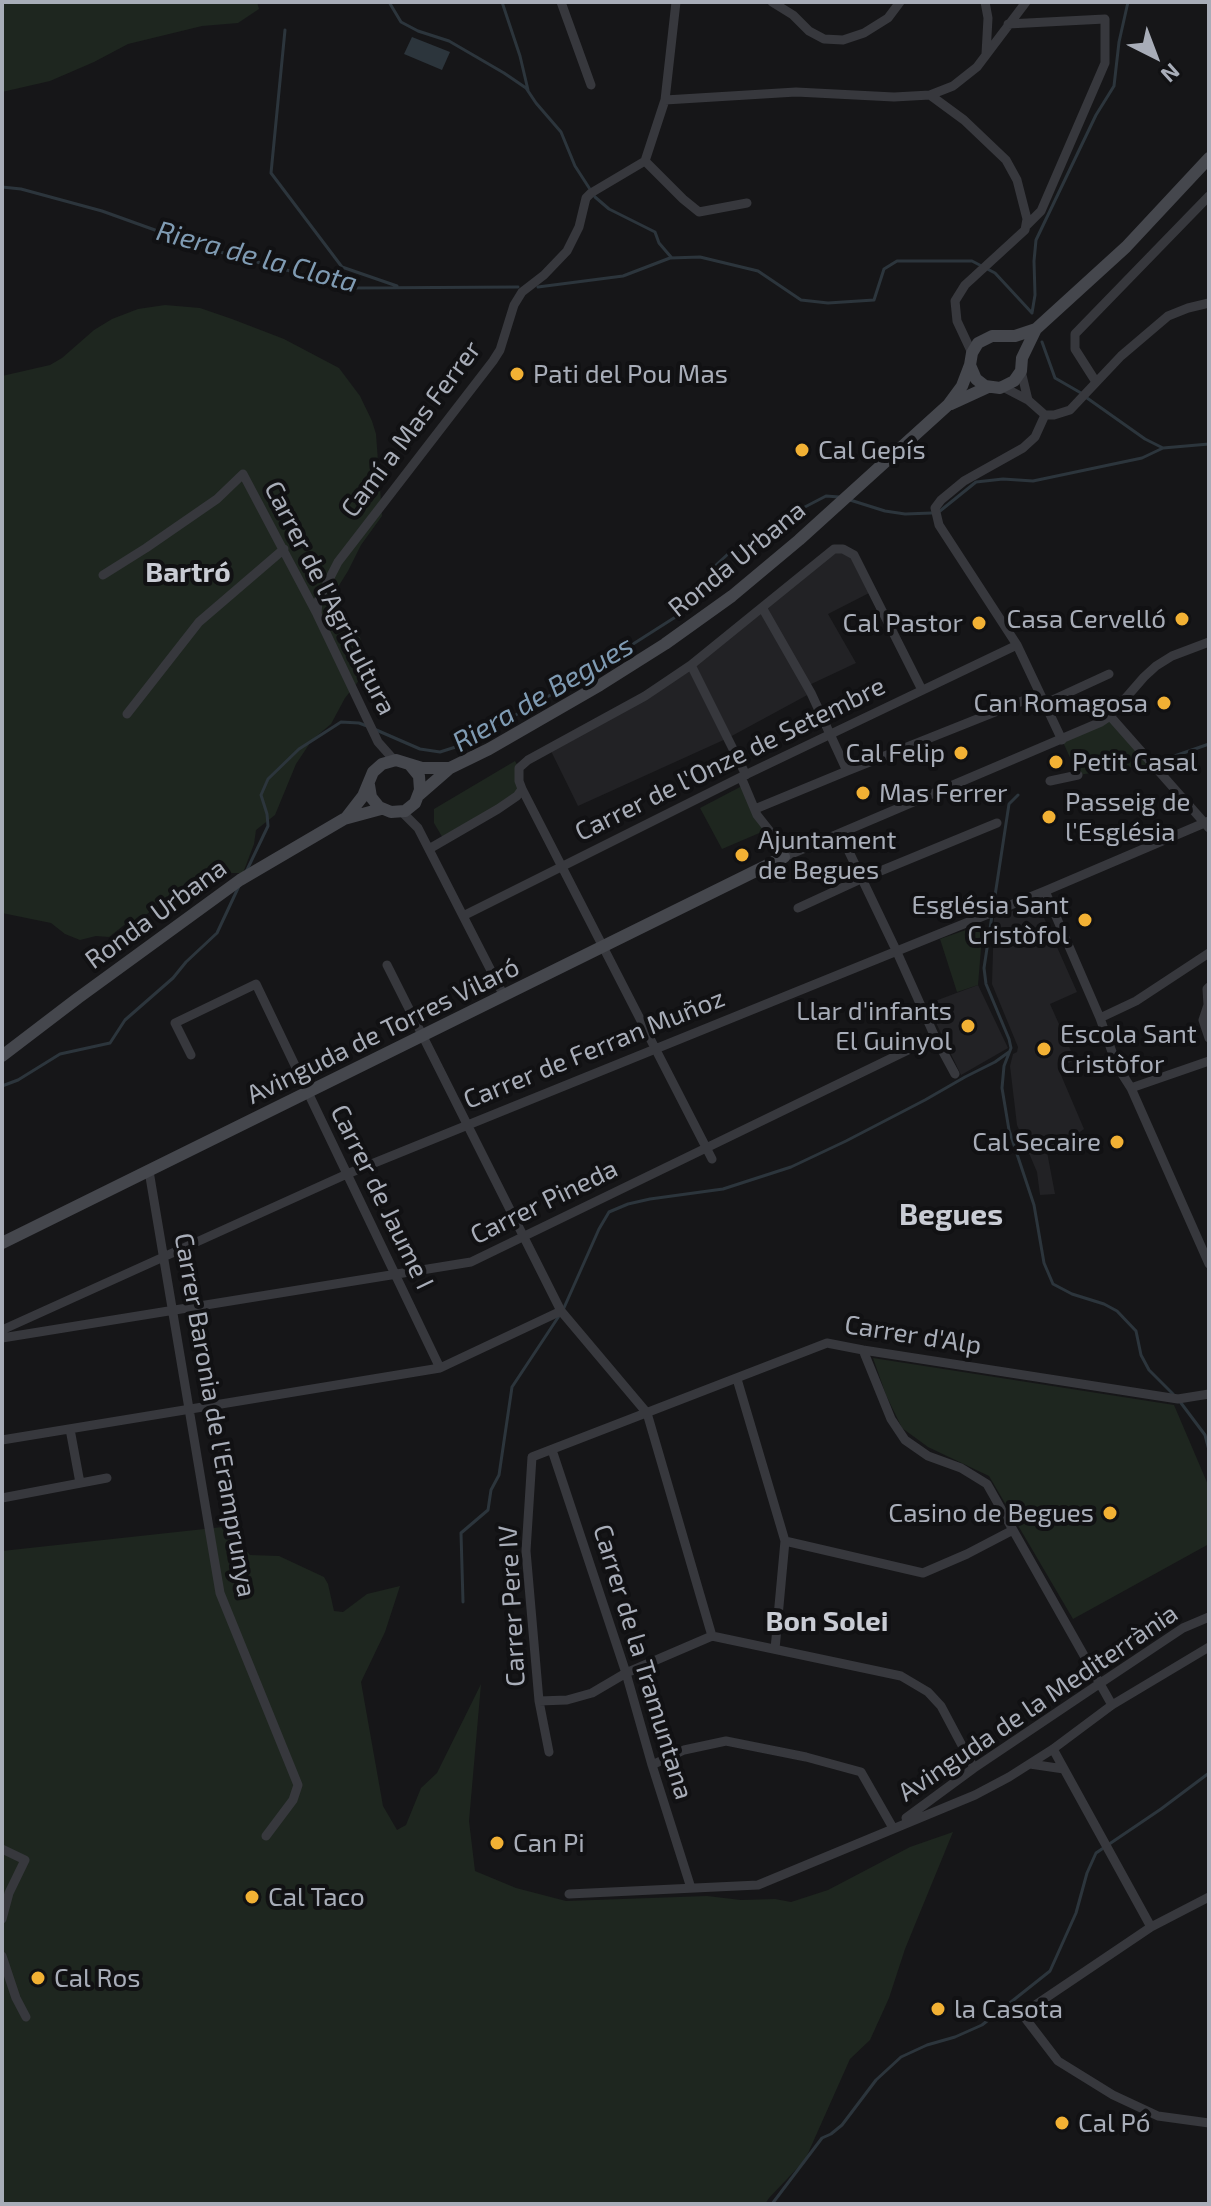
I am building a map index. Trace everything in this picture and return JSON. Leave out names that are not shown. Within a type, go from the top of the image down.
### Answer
[{"type":"main road","points":[[986,338],[1015,336],[1036,329],[1126,247],[1209,158]]},
{"type":"main road","points":[[1003,387],[1016,379],[1036,329]]},
{"type":"main road","points":[[1004,337],[1016,345],[1021,364]]},
{"type":"main road","name":"Ronda Urbana","points":[[2,1056],[210,900],[268,862],[344,819],[381,809],[402,812],[450,768],[563,706],[665,644],[732,596],[948,405],[962,386],[978,343],[986,338]]},
{"type":"main road","points":[[971,359],[976,379],[988,387]]},
{"type":"main road","name":"Ronda Urbana","points":[[948,405],[988,387],[1003,387]]},
{"type":"main road","points":[[376,768],[394,760],[430,769],[450,768]]},
{"type":"main road","points":[[410,765],[420,779],[418,798]]},
{"type":"main road","name":"Ronda Urbana","points":[[344,819],[363,796],[376,768]]},
{"type":"main road","points":[[369,785],[371,797],[381,809]]},
{"type":"main road","name":"Avinguda de Torres Vilaró","points":[[2,1243],[784,857]]},
{"type":"street","points":[[561,2],[591,85]]},
{"type":"street","points":[[676,2],[665,100],[645,161],[699,212],[747,203]]},
{"type":"street","points":[[772,2],[793,15],[809,31],[824,39],[843,40],[864,33],[888,18],[900,2]]},
{"type":"street","points":[[793,15],[795,2]]},
{"type":"street","points":[[985,2],[988,18],[986,57]]},
{"type":"street","points":[[665,100],[796,92],[894,97],[930,95],[953,86],[986,57],[1026,2]]},
{"type":"street","points":[[971,359],[955,309],[959,293],[1041,211],[1105,63],[1105,19],[1008,24]]},
{"type":"street","points":[[930,95],[964,120],[1006,160],[1017,180],[1027,225]]},
{"type":"street","name":"Camí a Mas Ferrer","points":[[317,614],[318,601],[338,562],[493,361],[522,292],[567,251],[579,227],[586,198],[645,161]]},
{"type":"street","points":[[1096,382],[1075,349],[1075,334],[1209,196]]},
{"type":"street","points":[[1003,387],[1028,400],[1045,415],[1070,410],[1121,356],[1160,321],[1178,311],[1209,303]]},
{"type":"street","points":[[962,329],[986,338]]},
{"type":"street","points":[[1021,364],[1028,400]]},
{"type":"street","points":[[1045,415],[1035,437],[1023,448],[964,481],[935,508],[939,525],[1017,645],[1062,740]]},
{"type":"street","name":"Carrer de l'Agricultura","points":[[103,575],[217,499],[243,474],[317,614],[376,738],[394,760]]},
{"type":"street","points":[[127,714],[199,622],[284,549]]},
{"type":"street","points":[[712,1159],[522,789],[519,768],[528,760],[645,696],[691,665],[834,549],[850,551],[859,564],[922,690]]},
{"type":"street","points":[[763,609],[811,693],[847,771]]},
{"type":"street","points":[[691,665],[744,776],[755,809],[784,857],[1101,722],[1156,666],[1172,656],[1209,642]]},
{"type":"street","name":"Carrer de l'Onze de Setembre","points":[[463,916],[1017,645]]},
{"type":"street","points":[[755,809],[847,771],[1109,674]]},
{"type":"street","points":[[1110,716],[1208,824]]},
{"type":"street","name":"Carrer de l'Agricultura","points":[[376,738],[376,768]]},
{"type":"street","points":[[1050,781],[1078,775]]},
{"type":"street","points":[[429,849],[498,809],[522,789]]},
{"type":"street","points":[[418,798],[418,828]]},
{"type":"street","points":[[402,812],[418,828],[504,996]]},
{"type":"street","points":[[798,908],[997,823]]},
{"type":"street","name":"Carrer de Ferran Muñoz","points":[[2,1330],[347,1174],[1208,824]]},
{"type":"street","points":[[840,833],[955,1074]]},
{"type":"street","points":[[1045,891],[1100,1018],[1117,1066],[1131,1088],[1209,1264]]},
{"type":"street","points":[[1100,1018],[1136,1001],[1209,953]]},
{"type":"street","points":[[387,965],[562,1310],[647,1413],[712,1636]]},
{"type":"street","name":"Carrer de Jaume I","points":[[191,1055],[175,1023],[256,984],[440,1368]]},
{"type":"street","points":[[1209,987],[1203,1020],[1209,1038]]},
{"type":"street","name":"Carrer Pineda","points":[[2,1338],[471,1262],[935,1037]]},
{"type":"street","points":[[1131,1088],[1209,1061]]},
{"type":"street","name":"Carrer Baronia de l'Eramprunya","points":[[149,1171],[220,1593],[298,1785],[293,1800],[266,1836]]},
{"type":"street","points":[[2,1440],[440,1368],[562,1310]]},
{"type":"street","name":"Carrer d'Alp","points":[[532,1457],[827,1343],[1166,1397],[1209,1394]]},
{"type":"street","points":[[863,1350],[891,1419],[905,1440],[928,1456],[961,1468],[987,1484],[1112,1705]]},
{"type":"street","points":[[737,1379],[785,1541],[775,1649]]},
{"type":"street","points":[[70,1429],[80,1483]]},
{"type":"street","name":"Carrer de la Tramuntana","points":[[552,1450],[626,1673],[691,1888]]},
{"type":"street","name":"Carrer Pere IV","points":[[532,1457],[526,1551],[539,1701],[549,1752]]},
{"type":"street","points":[[2,1498],[107,1478]]},
{"type":"street","points":[[785,1541],[923,1573],[1013,1530]]},
{"type":"street","name":"Avinguda de la Mediterrània","points":[[893,1828],[974,1768],[1099,1684],[1183,1628],[1209,1617]]},
{"type":"street","points":[[539,1701],[567,1700],[592,1693],[626,1673],[712,1636],[901,1676],[920,1687],[941,1706],[974,1768]]},
{"type":"street","name":"Avinguda de la Mediterrània","points":[[569,1894],[758,1885],[975,1795],[1030,1764],[1112,1705],[1209,1647]]},
{"type":"street","points":[[652,1765],[684,1750],[726,1741],[806,1757],[861,1772],[893,1828]]},
{"type":"street","points":[[1053,1749],[1151,1927]]},
{"type":"street","points":[[1030,1764],[1064,1769]]},
{"type":"street","points":[[2,1849],[25,1860],[9,1893],[2,1919]]},
{"type":"street","points":[[1209,1897],[1151,1927],[1022,2014],[1058,2061],[1113,2095],[1158,2116],[1209,2123]]},
{"type":"street","points":[[2,1956],[26,2017]]},
{"type":"shaded area","points":[[2,2],[257,2],[259,9],[238,23],[202,26],[128,44],[50,81],[2,92]]},
{"type":"shaded area","points":[[412,37],[450,52],[442,70],[404,54]]},
{"type":"shaded area","points":[[165,305],[200,308],[284,339],[339,368],[360,396],[376,434],[382,516],[361,545],[328,603],[330,624],[360,637],[368,669],[345,698],[331,724],[312,740],[296,764],[275,815],[256,830],[243,873],[223,873],[190,897],[153,909],[141,919],[128,922],[109,937],[80,940],[65,934],[51,923],[2,913],[2,376],[50,365],[112,319],[138,309]]},
{"type":"shaded area","points":[[834,549],[850,551],[873,591],[828,614],[856,663],[807,686],[811,693],[728,738],[578,806],[550,749],[645,696]]},
{"type":"shaded area","points":[[1113,717],[1154,764],[1078,775],[1062,740]]},
{"type":"shaded area","points":[[515,761],[522,789],[444,840],[434,823],[434,809]]},
{"type":"shaded area","points":[[742,786],[764,831],[722,849],[700,808]]},
{"type":"shaded area","name":"Escola Sant Cristòfor","points":[[1037,902],[1077,992],[1050,1004],[1075,1060],[1058,1068],[1084,1129],[1058,1148],[1047,1152],[1055,1194],[1040,1195],[1037,1172],[1017,1125],[1010,1066],[1018,1047],[992,984],[994,918]]},
{"type":"shaded area","points":[[983,924],[978,985],[957,992],[940,939]]},
{"type":"shaded area","name":"Llar d'infants El Guinyol","points":[[978,985],[1008,1048],[961,1075],[927,1004]]},
{"type":"shaded area","name":"Casino de Begues","points":[[873,1358],[1174,1405],[1209,1487],[1209,1544],[1073,1619],[989,1476],[928,1447],[902,1428]]},
{"type":"shaded area","points":[[232,1526],[237,1539],[250,1555],[279,1556],[324,1577],[334,1611],[343,1612],[367,1594],[400,1586],[385,1632],[361,1682],[383,1806],[397,1830],[406,1825],[421,1788],[437,1773],[481,1684],[469,1821],[475,1871],[516,1888],[566,1901],[707,1896],[791,1902],[828,1890],[910,1847],[953,1832],[870,2040],[850,2059],[805,2160],[765,2204],[2,2204],[2,1551]]},
{"type":"waterway","points":[[389,2],[401,22],[449,41],[526,88],[561,132],[575,166],[595,197],[609,209],[655,232],[659,243],[671,257]]},
{"type":"waterway","points":[[502,2],[528,90]]},
{"type":"waterway","points":[[1032,313],[1036,240],[1096,115],[1114,86],[1128,2]]},
{"type":"waterway","points":[[285,30],[271,173],[342,267],[397,286]]},
{"type":"waterway","name":"Riera de la Clota","points":[[2,187],[21,189],[102,211],[205,248],[353,288],[518,287]]},
{"type":"waterway","name":"Riera de la Clota","points":[[538,287],[623,276],[670,258],[700,257],[758,271],[801,300],[828,303],[874,300],[884,269],[897,261],[972,261],[995,273],[1032,313]]},
{"type":"waterway","name":"Riera de la Clota","points":[[1042,342],[1055,378],[1081,393]]},
{"type":"waterway","name":"Riera de la Clota","points":[[1087,398],[1163,448]]},
{"type":"waterway","name":"Riera de Begues","points":[[940,511],[976,482],[1003,479],[1033,481],[1142,458],[1163,448],[1209,444]]},
{"type":"waterway","name":"Riera de Begues","points":[[374,729],[420,749],[440,752],[465,744],[575,681],[677,616],[700,598],[715,566],[728,554],[753,550],[772,537],[801,509],[826,496],[839,497]]},
{"type":"waterway","name":"Riera de Begues","points":[[850,500],[885,511],[932,513]]},
{"type":"waterway","name":"Riera de Begues","points":[[246,872],[268,826],[261,795],[268,779],[299,749],[341,722],[367,726]]},
{"type":"waterway","points":[[1163,760],[1209,744]]},
{"type":"waterway","points":[[1018,795],[1009,804],[984,968],[986,984],[1011,1048],[1004,1066],[1002,1088],[1009,1130],[1034,1205],[1044,1263],[1053,1284],[1117,1311],[1136,1331],[1141,1355],[1149,1370],[1173,1394]]},
{"type":"waterway","name":"Riera de Begues","points":[[2,1086],[18,1080],[60,1054],[110,1043],[125,1020],[173,978],[217,933],[239,886]]},
{"type":"waterway","points":[[563,1310],[609,1212],[650,1199],[723,1189],[791,1167],[925,1100],[1009,1052]]},
{"type":"waterway","points":[[463,1602],[461,1533],[488,1510],[491,1490],[499,1475],[512,1387],[559,1316]]},
{"type":"waterway","points":[[1181,1403],[1205,1435],[1209,1450]]},
{"type":"waterway","points":[[772,2204],[822,2138],[842,2125],[876,2080],[901,2057],[982,2025],[1050,1971],[1076,1913],[1096,1853],[1209,1773]]},
{"type":"place","name":"Pati del Pou Mas","points":[[517,374]]},
{"type":"place","name":"Cal Gepís","points":[[802,450]]},
{"type":"place","name":"Casa Cervelló","points":[[1182,619]]},
{"type":"place","name":"Cal Pastor","points":[[979,623]]},
{"type":"place","name":"Can Romagosa","points":[[1164,703]]},
{"type":"place","name":"Cal Felip","points":[[961,753]]},
{"type":"place","name":"Petit Casal","points":[[1056,762]]},
{"type":"place","name":"Mas Ferrer","points":[[863,793]]},
{"type":"place","name":"Passeig de l'Església","points":[[1049,817]]},
{"type":"place","name":"Ajuntament de Begues","points":[[742,855]]},
{"type":"place","name":"Església Sant Cristòfol","points":[[1085,920]]},
{"type":"place","name":"Llar d'infants El Guinyol","points":[[968,1026]]},
{"type":"place","name":"Escola Sant Cristòfor","points":[[1044,1049]]},
{"type":"place","name":"Cal Secaire","points":[[1117,1142]]},
{"type":"place","name":"Casino de Begues","points":[[1110,1513]]},
{"type":"place","name":"Can Pi","points":[[497,1843]]},
{"type":"place","name":"Cal Taco","points":[[252,1897]]},
{"type":"place","name":"Cal Ros","points":[[38,1978]]},
{"type":"place","name":"la Casota","points":[[938,2009]]},
{"type":"place","name":"Cal Pó","points":[[1062,2123]]},
{"type":"district","name":"Bartró","points":[[188,573]]},
{"type":"district","name":"Begues","points":[[951,1215]]},
{"type":"district","name":"Bon Solei","points":[[827,1622]]}]
